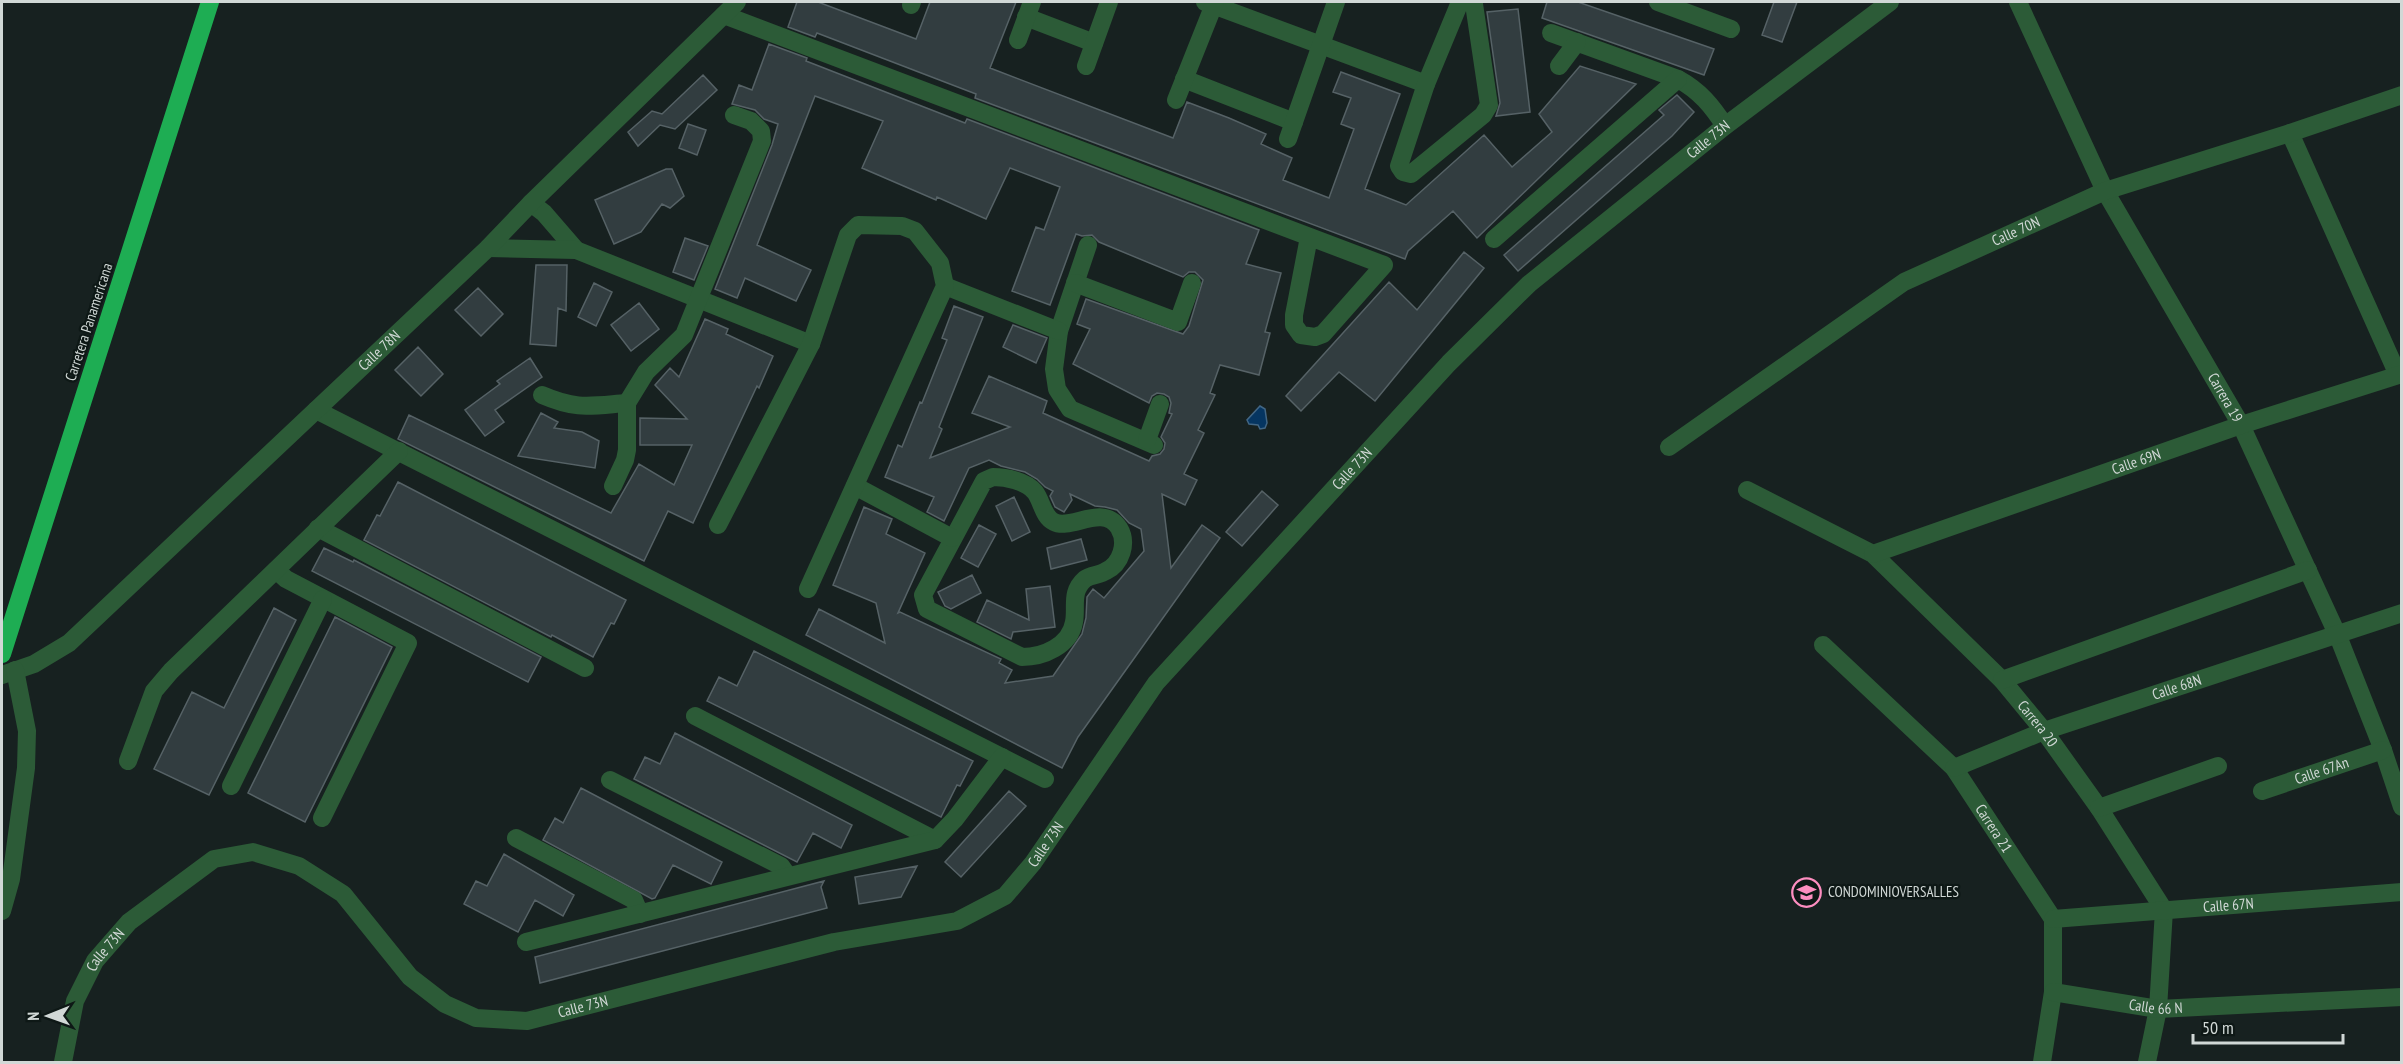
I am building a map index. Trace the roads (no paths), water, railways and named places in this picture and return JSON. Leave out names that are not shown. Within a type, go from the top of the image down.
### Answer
[{"type":"highway","name":"Carretera Panamericana","points":[[2,654],[210,2]]},
{"type":"street","name":"Calle 78N","points":[[8,672],[34,664],[69,643],[488,248],[737,2]]},
{"type":"street","points":[[1086,66],[1109,2]]},
{"type":"street","points":[[1184,79],[1291,130],[1336,2]]},
{"type":"street","points":[[1460,2],[1426,84],[1399,166],[1403,171],[1411,174],[1483,115],[1489,105],[1474,4],[1470,2]]},
{"type":"street","points":[[1658,2],[1731,29]]},
{"type":"street","name":"Calle 73N","points":[[63,1062],[75,1001],[95,961],[129,922],[214,859],[253,852],[299,866],[343,894],[410,976],[445,1004],[476,1018],[497,1020],[527,1021],[834,942],[957,921],[1005,896],[1034,863],[1156,683],[1449,363],[1529,284],[1725,126],[1890,2]]},
{"type":"street","name":"Carrera 19","points":[[2018,2],[2105,191],[2241,425],[2338,636],[2383,750],[2402,807]]},
{"type":"street","points":[[1176,100],[1211,3],[1426,84]]},
{"type":"street","points":[[1018,39],[1029,9],[1094,43]]},
{"type":"street","points":[[724,15],[1384,265],[1323,334],[1315,337],[1301,335],[1294,325],[1309,237]]},
{"type":"street","points":[[1551,33],[1678,79],[1696,89],[1709,102],[1725,126]]},
{"type":"street","points":[[1559,66],[1577,42]]},
{"type":"street","points":[[1494,239],[1678,79]]},
{"type":"street","name":"Calle 70N","points":[[1669,447],[1904,282],[2105,191],[2402,95]]},
{"type":"street","points":[[613,486],[627,450],[627,402],[646,372],[684,335],[762,141],[761,131],[751,121],[734,116]]},
{"type":"street","points":[[2290,133],[2400,375]]},
{"type":"street","points":[[531,203],[544,213],[576,250]]},
{"type":"street","points":[[717,525],[810,344],[848,235],[858,225],[902,226],[915,231],[940,263],[945,286],[808,589]]},
{"type":"street","points":[[1088,245],[1059,331],[1054,369],[1057,389],[1070,409],[1151,442],[1160,404]]},
{"type":"street","points":[[488,248],[576,250],[810,344]]},
{"type":"street","points":[[1075,283],[1178,321],[1192,283]]},
{"type":"street","points":[[945,286],[1059,331]]},
{"type":"street","name":"Calle 69N","points":[[1873,555],[2241,425],[2400,375]]},
{"type":"street","points":[[542,395],[565,405],[580,407],[627,402]]},
{"type":"street","points":[[316,410],[1045,779]]},
{"type":"street","points":[[128,761],[154,691],[171,671],[399,451]]},
{"type":"street","points":[[993,477],[1007,477],[1034,490],[1047,517],[1053,522],[1062,525],[1089,517],[1106,519],[1118,527],[1123,540],[1121,558],[1108,571],[1085,579],[1073,598],[1075,621],[1071,633],[1054,649],[1037,657],[1022,657],[927,609],[923,595],[952,538],[984,481],[993,477]]},
{"type":"street","points":[[855,486],[952,538]]},
{"type":"street","name":"Carrera 20","points":[[1747,490],[1873,555],[2002,680],[2044,731],[2099,808],[2164,910]]},
{"type":"street","points":[[318,528],[585,668]]},
{"type":"street","points":[[276,570],[286,579],[408,643],[322,818]]},
{"type":"street","points":[[2002,680],[2308,570]]},
{"type":"street","points":[[231,786],[323,598]]},
{"type":"street","name":"Calle 68N","points":[[1954,768],[2044,731],[2338,636],[2402,613]]},
{"type":"street","name":"Carrera 21","points":[[1823,645],[1954,768],[2053,919]]},
{"type":"street","points":[[2,911],[11,879],[26,768],[27,731],[8,672]]},
{"type":"street","points":[[695,716],[935,840]]},
{"type":"street","name":"Calle 67An","points":[[2262,791],[2383,750]]},
{"type":"street","points":[[526,942],[935,840],[955,819],[1002,758]]},
{"type":"street","points":[[2099,808],[2218,766]]},
{"type":"street","points":[[610,780],[782,866],[788,876]]},
{"type":"street","points":[[516,838],[634,900],[640,914]]},
{"type":"street","name":"Calle 67N","points":[[2053,919],[2402,892]]},
{"type":"street","points":[[2147,1062],[2158,1009],[2164,910]]},
{"type":"street","points":[[2042,1062],[2053,992],[2053,919]]},
{"type":"street","name":"Calle 66 N","points":[[2053,992],[2158,1009],[2402,997]]},
{"type":"water","points":[[1260,406],[1265,409],[1267,423],[1265,428],[1260,429],[1258,425],[1249,424],[1247,420]]},
{"type":"place","name":"CONDOMINIOVERSALLES","points":[[1807,892]]}]
